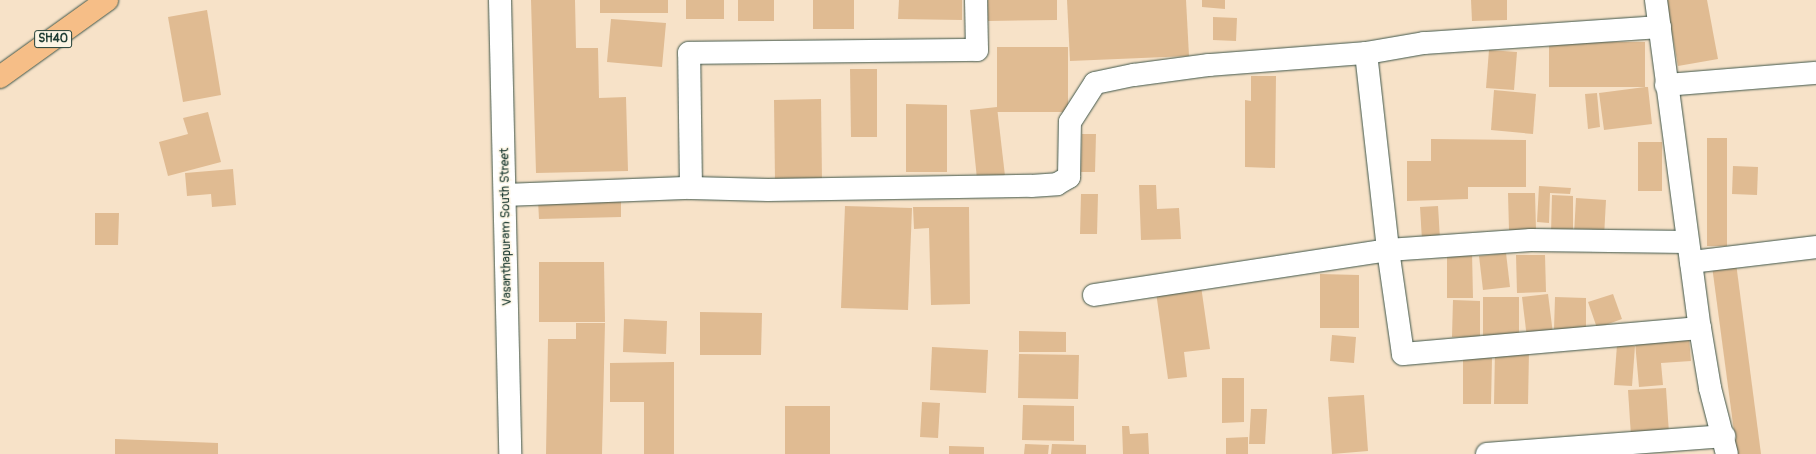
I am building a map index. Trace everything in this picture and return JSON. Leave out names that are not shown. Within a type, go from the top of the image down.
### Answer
[{"type":"main road","name":"SH40","points":[[0,77],[107,0]]},
{"type":"street","name":"Vasanthapuram South Street","points":[[500,0],[510,454]]},
{"type":"street","points":[[691,188],[689,53],[977,50],[976,0]]},
{"type":"street","points":[[1487,454],[1726,445],[1710,388],[1700,328],[1666,84],[1656,0]]},
{"type":"street","points":[[505,195],[691,188],[768,190],[1031,186],[1057,184],[1069,177],[1070,122],[1094,83],[1134,75],[1209,65],[1366,52],[1424,43],[1660,27]]},
{"type":"street","points":[[1366,52],[1388,250],[1403,354],[1700,328]]},
{"type":"street","points":[[1666,84],[1816,73]]},
{"type":"street","points":[[1094,295],[1388,250],[1532,240],[1689,252],[1816,248]]},
{"type":"building","points":[[531,0],[575,0],[576,48],[598,48],[599,98],[626,97],[628,171],[536,173]]},
{"type":"building","points":[[600,0],[668,0],[668,13],[600,13]]},
{"type":"building","points":[[686,0],[724,0],[724,19],[686,19]]},
{"type":"building","points":[[738,0],[774,0],[774,21],[738,21]]},
{"type":"building","points":[[813,0],[854,0],[854,29],[813,29]]},
{"type":"building","points":[[899,0],[962,0],[962,20],[898,19]]},
{"type":"building","points":[[988,0],[1057,0],[1057,20],[988,21]]},
{"type":"building","points":[[1067,0],[1186,0],[1189,56],[1070,61]]},
{"type":"building","points":[[1202,0],[1225,0],[1225,9],[1202,7]]},
{"type":"building","points":[[1471,0],[1507,0],[1507,20],[1472,21]]},
{"type":"building","points":[[1666,0],[1707,0],[1718,59],[1678,66]]},
{"type":"building","points":[[207,10],[221,95],[183,102],[168,17]]},
{"type":"building","points":[[1213,17],[1237,18],[1236,41],[1213,40]]},
{"type":"building","points":[[611,19],[666,23],[662,67],[607,62]]},
{"type":"building","points":[[1549,42],[1645,42],[1645,87],[1549,87]]},
{"type":"building","points":[[997,47],[1068,47],[1068,112],[997,112]]},
{"type":"building","points":[[1489,50],[1517,52],[1514,90],[1486,88]]},
{"type":"building","points":[[850,69],[877,69],[877,137],[851,137]]},
{"type":"building","points":[[1251,76],[1276,76],[1275,168],[1245,167],[1245,100],[1251,101]]},
{"type":"building","points":[[1648,87],[1652,124],[1604,130],[1599,93]]},
{"type":"building","points":[[1494,90],[1536,94],[1533,134],[1491,130]]},
{"type":"building","points":[[1597,93],[1600,127],[1588,129],[1585,94]]},
{"type":"building","points":[[821,99],[822,181],[775,181],[774,100]]},
{"type":"building","points":[[906,104],[947,105],[947,172],[906,172]]},
{"type":"building","points":[[997,107],[1005,176],[977,179],[970,110]]},
{"type":"building","points":[[208,112],[221,162],[168,176],[159,142],[188,134],[183,118]]},
{"type":"building","points":[[1082,134],[1096,134],[1095,172],[1081,172]]},
{"type":"building","points":[[1707,138],[1727,138],[1727,246],[1707,246]]},
{"type":"building","points":[[1431,139],[1526,140],[1526,187],[1468,187],[1468,199],[1407,201],[1407,161],[1431,161]]},
{"type":"building","points":[[1638,142],[1662,142],[1662,191],[1638,191]]},
{"type":"building","points":[[1733,166],[1758,167],[1757,195],[1732,194]]},
{"type":"building","points":[[233,169],[236,205],[212,207],[211,194],[187,196],[185,173]]},
{"type":"building","points":[[1139,185],[1156,185],[1157,209],[1179,208],[1181,239],[1141,240]]},
{"type":"building","points":[[1539,186],[1571,188],[1570,194],[1550,193],[1549,223],[1537,222]]},
{"type":"building","points":[[1508,193],[1535,193],[1536,230],[1509,230]]},
{"type":"building","points":[[1081,194],[1098,194],[1097,234],[1080,234]]},
{"type":"building","points":[[1552,195],[1573,196],[1573,234],[1551,234]]},
{"type":"building","points":[[1576,198],[1606,200],[1604,237],[1574,235]]},
{"type":"building","points":[[621,199],[621,217],[539,219],[538,200]]},
{"type":"building","points":[[845,206],[912,208],[908,310],[841,308]]},
{"type":"building","points":[[1438,206],[1440,239],[1422,240],[1420,207]]},
{"type":"building","points":[[913,207],[969,207],[970,304],[931,305],[929,228],[914,229]]},
{"type":"building","points":[[95,213],[119,213],[118,245],[95,245]]},
{"type":"building","points":[[1447,252],[1472,252],[1473,298],[1447,298]]},
{"type":"building","points":[[1506,253],[1510,287],[1483,290],[1479,256]]},
{"type":"building","points":[[1516,255],[1545,255],[1546,292],[1517,293]]},
{"type":"building","points":[[539,262],[604,262],[605,322],[539,322]]},
{"type":"building","points":[[1736,263],[1761,454],[1737,454],[1712,266]]},
{"type":"building","points":[[1320,274],[1359,275],[1359,328],[1320,328]]},
{"type":"building","points":[[1201,286],[1210,349],[1184,352],[1187,377],[1168,379],[1156,292]]},
{"type":"building","points":[[1548,294],[1553,334],[1527,338],[1522,297]]},
{"type":"building","points":[[1613,294],[1622,319],[1597,328],[1588,302]]},
{"type":"building","points":[[1483,297],[1519,297],[1519,337],[1483,337]]},
{"type":"building","points":[[1555,297],[1586,298],[1586,329],[1554,329]]},
{"type":"building","points":[[1453,300],[1480,301],[1480,337],[1452,337]]},
{"type":"building","points":[[700,312],[762,313],[761,355],[700,355]]},
{"type":"building","points":[[624,319],[667,321],[666,354],[623,352]]},
{"type":"building","points":[[576,323],[605,323],[602,454],[546,454],[548,339],[576,339]]},
{"type":"building","points":[[1019,331],[1066,332],[1066,352],[1019,352]]},
{"type":"building","points":[[1332,335],[1356,337],[1354,363],[1330,361]]},
{"type":"building","points":[[1689,338],[1691,361],[1661,363],[1663,385],[1639,387],[1635,342]]},
{"type":"building","points":[[1617,345],[1635,346],[1632,386],[1614,385]]},
{"type":"building","points":[[932,347],[988,350],[986,393],[930,390]]},
{"type":"building","points":[[1495,351],[1529,351],[1528,404],[1494,404]]},
{"type":"building","points":[[1019,354],[1079,355],[1078,399],[1018,398]]},
{"type":"building","points":[[1463,358],[1492,358],[1491,404],[1463,404]]},
{"type":"building","points":[[674,362],[674,454],[644,454],[644,402],[610,402],[610,363]]},
{"type":"building","points":[[1222,378],[1244,378],[1244,422],[1222,423]]},
{"type":"building","points":[[1666,388],[1669,434],[1631,436],[1628,390]]},
{"type":"building","points":[[1364,395],[1368,451],[1332,454],[1328,397]]},
{"type":"building","points":[[922,402],[940,403],[938,438],[920,437]]},
{"type":"building","points":[[1023,405],[1074,406],[1074,441],[1022,440]]},
{"type":"building","points":[[785,406],[830,406],[830,454],[785,454]]},
{"type":"building","points":[[1251,409],[1267,409],[1265,444],[1249,444]]},
{"type":"building","points":[[1122,426],[1129,426],[1130,434],[1148,433],[1149,454],[1123,454]]},
{"type":"building","points":[[1248,437],[1248,454],[1226,454],[1226,438]]},
{"type":"building","points":[[115,439],[218,443],[218,454],[115,454]]},
{"type":"building","points":[[1025,444],[1049,445],[1048,454],[1024,454]]},
{"type":"building","points":[[1052,444],[1086,445],[1086,454],[1051,454]]},
{"type":"building","points":[[949,446],[984,447],[984,454],[949,454]]}]
